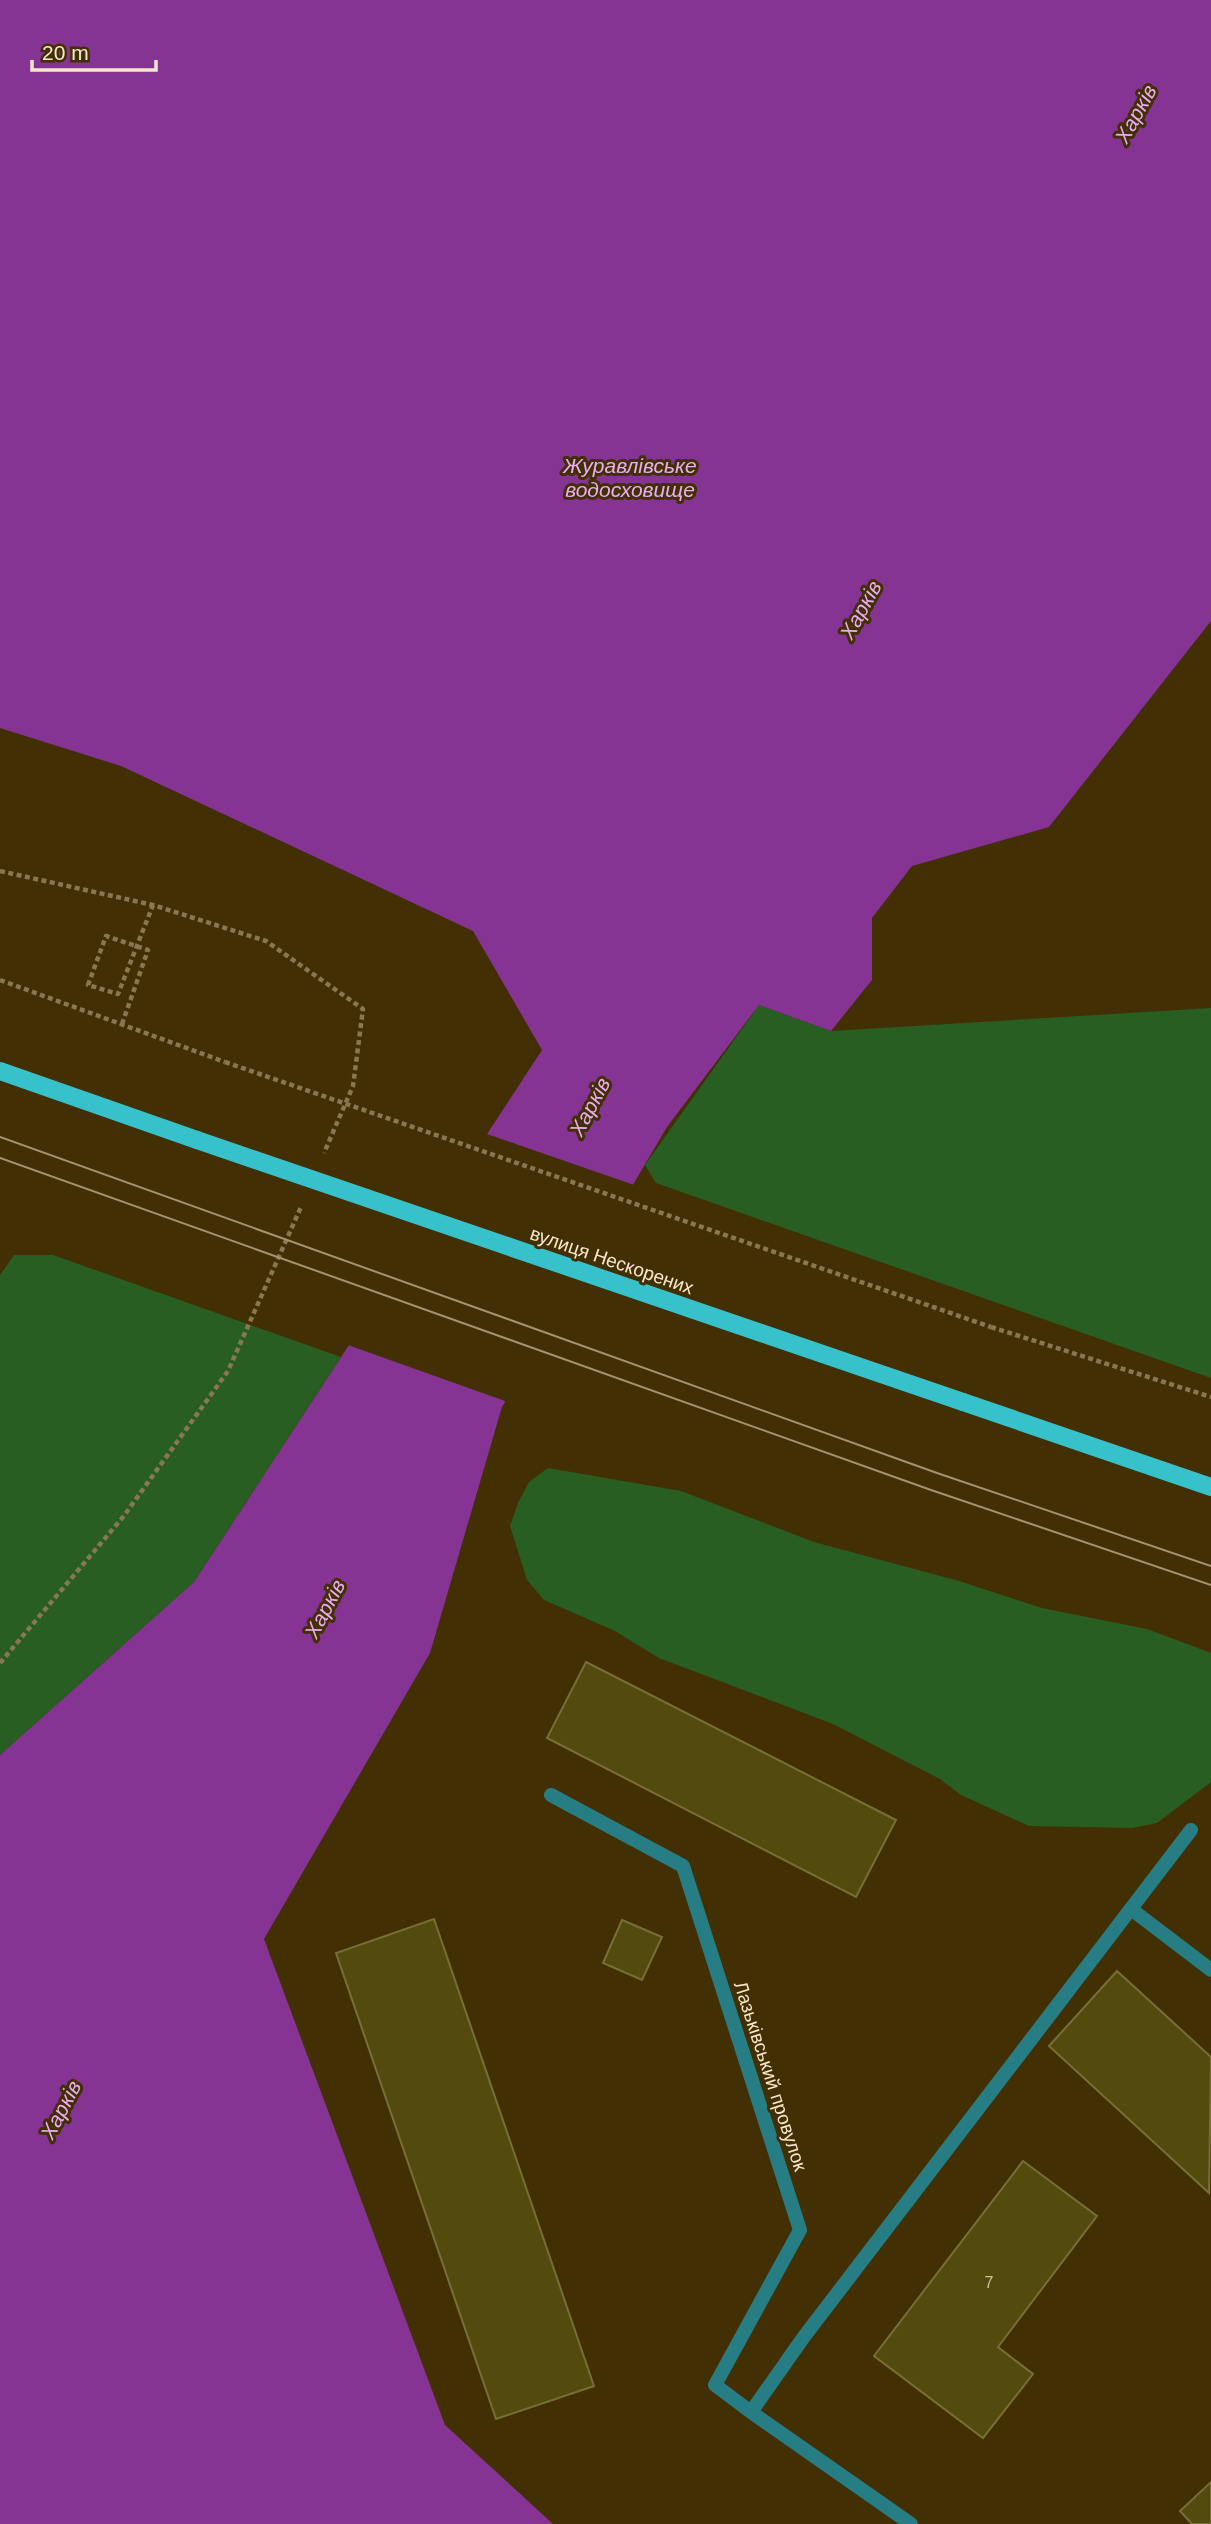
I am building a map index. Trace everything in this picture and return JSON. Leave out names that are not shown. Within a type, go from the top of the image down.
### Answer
[{"type":"main road","name":"вулиця Нескорених","points":[[0,1071],[1211,1487]]},
{"type":"street","name":"Лазьківський провулок","points":[[551,1794],[683,1866],[800,2230],[715,2385],[911,2524]]},
{"type":"street","points":[[751,2413],[803,2338],[1191,1830]]},
{"type":"street","points":[[1131,1909],[1211,1970]]},
{"type":"path","points":[[0,871],[153,905],[266,941],[363,1009],[353,1086],[321,1161]]},
{"type":"path","points":[[122,1024],[148,950],[138,946],[127,943],[106,936],[88,985],[118,994],[123,981],[133,956],[138,943],[153,905]]},
{"type":"path","points":[[0,981],[225,1062],[991,1327],[1211,1397]]},
{"type":"path","points":[[0,1663],[123,1517],[228,1371],[305,1199]]},
{"type":"green space","points":[[759,1005],[831,1031],[1211,1008],[1211,1378],[656,1183],[645,1165]]},
{"type":"green space","points":[[14,1255],[53,1255],[341,1357],[194,1582],[0,1755],[0,1275]]},
{"type":"green space","points":[[548,1468],[681,1491],[814,1542],[959,1581],[1042,1608],[1147,1629],[1211,1653],[1211,1782],[1157,1823],[1132,1828],[1029,1826],[961,1795],[940,1779],[833,1724],[659,1658],[615,1631],[544,1600],[527,1580],[510,1526],[529,1482]]},
{"type":"water","name":"Журавлівське водосховище","points":[[0,0],[1211,0],[1211,621],[1049,827],[912,866],[872,918],[872,980],[831,1031],[759,1005],[667,1127],[502,1407],[430,1653],[264,1939],[445,2425],[553,2524],[0,2524],[0,1755],[194,1582],[542,1050],[473,931],[121,766],[0,728]]},
{"type":"pier","points":[[484,1133],[637,1186],[508,1402],[345,1344]]},
{"type":"building","points":[[586,1662],[896,1820],[856,1897],[547,1738]]},
{"type":"building","points":[[434,1919],[594,2386],[496,2419],[336,1953]]},
{"type":"building","points":[[622,1920],[662,1937],[642,1980],[603,1963]]},
{"type":"building","points":[[1117,1971],[1211,2057],[1209,2193],[1049,2046]]},
{"type":"building","points":[[1023,2161],[1097,2216],[998,2347],[1033,2374],[983,2438],[874,2356]]},
{"type":"building","points":[[1211,2482],[1211,2524],[1192,2524],[1180,2511]]},
{"type":"tram line","points":[[0,1137],[937,1473],[1211,1566]]},
{"type":"tram line","points":[[0,1158],[931,1490],[1211,1585]]},
{"type":"water label","name":"Харків","points":[[1136,114]]},
{"type":"water label","name":"Харків","points":[[861,610]]},
{"type":"water label","name":"Харків","points":[[590,1107]]},
{"type":"water label","name":"Харків","points":[[325,1609]]},
{"type":"water label","name":"Харків","points":[[61,2110]]}]
